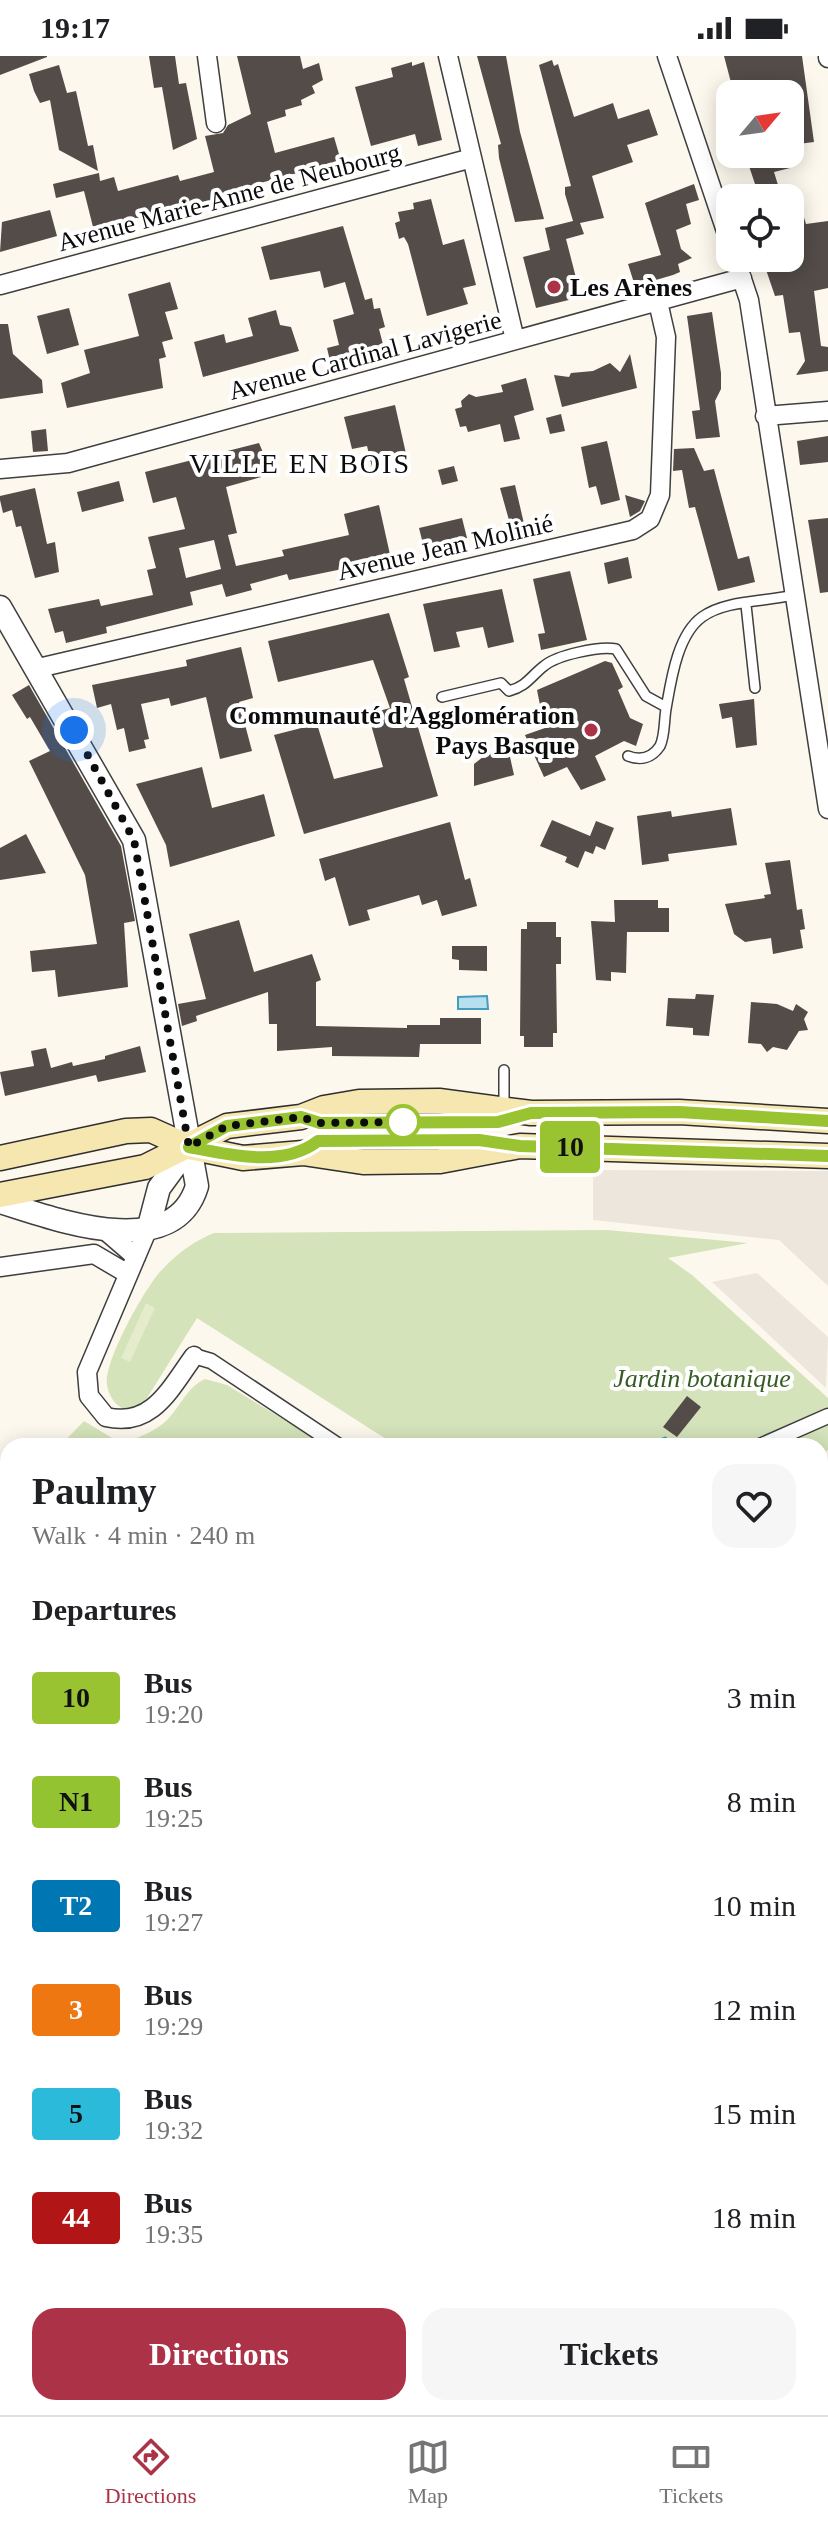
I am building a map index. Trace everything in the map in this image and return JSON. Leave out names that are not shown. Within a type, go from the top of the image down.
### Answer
[{"type":"main road","points":[[0,1195],[145,1167],[227,1126],[301,1117],[324,1108],[359,1102],[439,1101],[531,1113],[679,1112],[828,1121]]},
{"type":"main road","points":[[0,1158],[126,1131],[151,1130],[189,1147],[243,1158],[303,1153],[363,1162],[440,1161],[520,1146],[828,1156]]},
{"type":"street","points":[[207,56],[216,123]]},
{"type":"street","points":[[448,56],[515,340]]},
{"type":"street","points":[[667,56],[716,201]]},
{"type":"street","name":"Avenue Marie-Anne de Neubourg","points":[[0,285],[472,158]]},
{"type":"street","points":[[740,272],[749,300],[828,809]]},
{"type":"street","name":"Avenue Cardinal Lavigerie","points":[[0,469],[68,463],[742,278]]},
{"type":"street","name":"Avenue Jean Molinié","points":[[34,669],[633,530],[650,519],[660,495],[666,337],[658,302]]},
{"type":"street","points":[[765,416],[828,411]]},
{"type":"street","points":[[0,607],[34,669],[74,730],[134,840],[197,1186],[176,1217],[149,1226],[107,1232],[0,1202]]},
{"type":"street","points":[[189,1147],[159,1188],[149,1226],[124,1276],[87,1372],[85,1384],[94,1407],[106,1417],[119,1420],[146,1415],[194,1356],[211,1361],[326,1438]]},
{"type":"street","points":[[107,1232],[124,1276]]},
{"type":"street","points":[[0,1267],[94,1254],[124,1276]]},
{"type":"street","points":[[778,1438],[828,1416]]},
{"type":"lane","points":[[628,756],[642,759],[662,743],[676,662],[690,629],[703,617],[721,608],[793,595]]},
{"type":"lane","points":[[746,605],[755,688]]},
{"type":"lane","points":[[442,697],[501,683],[509,691],[525,687],[545,664],[601,647],[616,649],[646,696],[666,707]]},
{"type":"lane","points":[[504,1070],[504,1109]]},
{"type":"lane","points":[[301,1117],[320,1123],[498,1122],[531,1113]]},
{"type":"green space","name":"Jardin botanique","points":[[607,1230],[748,1243],[668,1258],[692,1275],[828,1398],[828,1438],[384,1438],[197,1318],[142,1406],[125,1410],[108,1391],[108,1374],[118,1344],[135,1310],[152,1282],[177,1255],[214,1233]]},
{"type":"green space","points":[[146,1303],[155,1308],[130,1362],[121,1358]]},
{"type":"green space","points":[[205,1379],[227,1385],[314,1438],[136,1438],[167,1420],[198,1383]]},
{"type":"green space","points":[[84,1421],[112,1438],[68,1438]]},
{"type":"shaded area","points":[[593,1170],[828,1171],[828,1286],[779,1240],[593,1220]]},
{"type":"shaded area","points":[[757,1273],[828,1337],[826,1388],[712,1282]]},
{"type":"water","points":[[487,996],[488,1009],[458,1009],[458,997]]},
{"type":"building","points":[[0,56],[47,56],[47,57],[0,75]]},
{"type":"building","points":[[149,56],[175,56],[179,84],[186,83],[197,139],[173,150],[162,87],[154,88]]},
{"type":"building","points":[[237,56],[300,56],[303,69],[319,63],[323,80],[312,86],[315,93],[301,100],[302,105],[285,110],[286,116],[267,122],[275,153],[334,137],[341,161],[242,188],[233,196],[128,220],[129,226],[95,235],[84,191],[56,198],[53,184],[99,173],[100,181],[114,177],[118,191],[178,175],[180,181],[214,172],[205,136],[223,133],[228,125],[251,114]]},
{"type":"building","points":[[477,56],[506,56],[520,132],[544,219],[515,222],[499,158],[498,145],[501,144]]},
{"type":"building","points":[[724,56],[802,56],[814,142],[804,143],[804,80],[730,80]]},
{"type":"building","points":[[552,60],[554,66],[558,64],[574,117],[613,103],[618,119],[649,109],[658,135],[627,145],[633,162],[592,176],[604,218],[580,223],[584,234],[566,239],[581,297],[536,308],[523,257],[550,250],[545,228],[573,221],[565,194],[565,187],[571,186],[539,65]]},
{"type":"building","points":[[412,62],[412,66],[424,62],[442,140],[418,146],[415,134],[371,146],[355,87],[393,77],[391,68]]},
{"type":"building","points":[[59,65],[67,93],[76,91],[88,146],[93,145],[98,171],[59,150],[50,100],[40,103],[34,91],[29,74]]},
{"type":"building","points":[[750,168],[790,168],[774,172],[778,184],[755,184]]},
{"type":"building","points":[[694,184],[699,200],[686,204],[691,224],[676,230],[681,249],[692,258],[678,264],[680,272],[635,286],[628,264],[661,255],[645,203]]},
{"type":"building","points":[[431,199],[443,245],[464,239],[476,285],[463,288],[468,304],[427,316],[408,244],[404,237],[399,239],[395,223],[400,221],[398,212],[414,209],[413,203]]},
{"type":"building","points":[[50,210],[57,236],[0,252],[2,222]]},
{"type":"building","points":[[804,218],[806,224],[828,221],[828,288],[814,291],[821,346],[828,347],[828,371],[796,375],[805,361],[800,332],[789,333],[783,295],[775,296],[767,272],[804,272]]},
{"type":"building","points":[[343,226],[365,300],[372,298],[374,309],[380,308],[385,327],[379,329],[385,352],[331,365],[327,348],[339,345],[333,320],[354,314],[345,282],[324,288],[320,271],[270,280],[261,247]]},
{"type":"building","points":[[170,282],[178,309],[165,312],[173,339],[162,342],[166,357],[159,359],[163,388],[67,408],[61,383],[90,373],[84,350],[139,336],[128,294]]},
{"type":"building","points":[[69,308],[79,345],[47,354],[37,316]]},
{"type":"building","points":[[276,310],[280,325],[291,327],[299,351],[203,377],[194,342],[224,334],[226,343],[253,336],[248,318]]},
{"type":"building","points":[[712,312],[721,373],[721,389],[715,401],[720,437],[696,439],[692,411],[700,410],[687,316]]},
{"type":"building","points":[[0,324],[8,324],[13,354],[42,380],[43,393],[0,399]]},
{"type":"building","points":[[630,354],[637,388],[562,407],[554,375],[569,377],[571,373],[593,371],[610,363],[620,372]]},
{"type":"building","points":[[526,378],[534,410],[514,416],[520,439],[504,442],[500,424],[468,432],[466,426],[460,427],[455,409],[462,407],[461,401],[469,394],[476,397],[503,392],[501,385]]},
{"type":"building","points":[[395,405],[407,458],[372,467],[367,446],[352,449],[344,417]]},
{"type":"building","points":[[561,414],[565,431],[550,434],[546,418]]},
{"type":"building","points":[[46,429],[48,451],[33,452],[31,431]]},
{"type":"building","points":[[828,436],[828,462],[800,465],[797,441]]},
{"type":"building","points":[[607,441],[620,500],[601,505],[596,486],[589,488],[581,447]]},
{"type":"building","points":[[259,443],[272,474],[226,487],[237,533],[228,535],[236,566],[284,556],[282,550],[349,535],[344,514],[379,505],[391,559],[289,580],[287,574],[250,584],[252,590],[226,597],[222,584],[190,592],[193,605],[106,627],[107,633],[66,643],[63,631],[55,633],[48,609],[99,599],[101,606],[153,595],[147,570],[156,568],[148,537],[185,529],[176,497],[153,503],[145,472]],"holes":[[[214,540],[221,569],[186,578],[179,548]]]},
{"type":"building","points":[[694,448],[704,471],[714,469],[738,559],[749,556],[755,582],[718,591],[695,507],[689,508],[682,470],[673,471],[674,449]]},
{"type":"building","points":[[454,466],[458,481],[442,485],[438,470]]},
{"type":"building","points":[[119,481],[124,501],[82,512],[77,492]]},
{"type":"building","points":[[515,485],[525,528],[512,531],[500,488]]},
{"type":"building","points":[[35,488],[47,544],[55,542],[59,572],[35,578],[21,526],[16,527],[12,510],[3,513],[0,496]]},
{"type":"building","points":[[625,495],[645,501],[640,511],[630,517]]},
{"type":"building","points":[[462,518],[467,538],[435,548],[424,548],[419,528]]},
{"type":"building","points":[[828,518],[828,592],[820,593],[808,520]]},
{"type":"building","points":[[628,557],[632,578],[608,584],[604,563]]},
{"type":"building","points":[[570,571],[587,640],[541,650],[538,634],[545,633],[533,579]]},
{"type":"building","points":[[502,589],[514,642],[488,648],[483,627],[456,632],[460,647],[434,652],[423,604]]},
{"type":"building","points":[[389,613],[409,677],[404,679],[438,796],[304,834],[274,735],[317,724],[334,779],[383,767],[368,714],[390,708],[373,660],[278,682],[268,641]]},
{"type":"building","points":[[241,647],[253,698],[239,702],[252,751],[220,759],[206,697],[171,706],[169,698],[141,704],[149,739],[144,740],[146,748],[129,752],[124,728],[117,730],[111,704],[97,708],[92,685],[187,666],[186,660]]},
{"type":"building","name":"Communauté d'Agglomération Pays Basque","points":[[605,661],[612,663],[623,687],[618,690],[630,718],[643,724],[636,746],[624,741],[595,756],[606,780],[581,790],[567,767],[544,777],[525,735],[545,728],[536,707],[540,705],[537,690]]},
{"type":"building","points":[[29,685],[121,846],[135,921],[124,923],[128,987],[58,997],[55,970],[32,972],[30,951],[97,944],[85,875],[29,761],[50,751],[30,717],[27,719],[12,695]]},
{"type":"building","points":[[754,699],[757,745],[736,748],[732,717],[722,719],[719,704]]},
{"type":"building","points":[[508,748],[514,775],[474,786],[474,764],[488,753],[498,755]]},
{"type":"building","points":[[202,767],[212,808],[264,794],[275,836],[170,867],[166,845],[136,784]]},
{"type":"building","points":[[731,808],[737,845],[668,854],[669,861],[642,865],[637,816],[671,811],[672,817]]},
{"type":"building","points":[[552,820],[590,836],[596,821],[614,828],[605,850],[596,846],[593,854],[585,851],[578,868],[565,862],[567,857],[540,846]]},
{"type":"building","points":[[450,822],[465,880],[470,878],[477,906],[442,916],[437,900],[422,905],[419,895],[367,910],[370,920],[349,926],[335,877],[325,881],[319,859]]},
{"type":"building","points":[[26,834],[46,873],[0,880],[0,848]]},
{"type":"building","points":[[790,860],[797,910],[802,909],[805,929],[800,930],[803,948],[773,954],[771,938],[745,942],[734,934],[725,904],[765,898],[764,895],[771,894],[765,863]]},
{"type":"building","points":[[614,900],[658,900],[658,908],[669,908],[669,932],[627,932],[626,973],[611,972],[611,981],[596,980],[591,921],[615,922]]},
{"type":"building","points":[[239,920],[254,972],[312,954],[321,980],[316,982],[316,1026],[407,1028],[407,1025],[440,1025],[440,1018],[481,1018],[481,1044],[420,1044],[419,1057],[332,1056],[332,1047],[277,1051],[277,1024],[269,1024],[268,992],[196,1016],[197,1021],[182,1026],[178,1004],[206,999],[189,934]]},
{"type":"building","points":[[527,922],[556,922],[556,937],[561,937],[561,964],[556,964],[557,1033],[553,1033],[553,1047],[524,1047],[524,1036],[520,1036],[521,929],[527,929]]},
{"type":"building","points":[[452,946],[487,946],[487,971],[459,970],[459,960],[452,959]]},
{"type":"building","points":[[696,994],[714,995],[709,1036],[693,1035],[693,1028],[666,1026],[668,998],[695,999]]},
{"type":"building","points":[[751,1002],[777,1004],[793,1011],[796,1004],[808,1012],[804,1019],[808,1030],[799,1031],[787,1050],[773,1047],[767,1052],[761,1044],[748,1043]]},
{"type":"building","points":[[140,1046],[146,1072],[98,1082],[96,1075],[5,1096],[0,1072],[34,1066],[31,1051],[46,1048],[51,1068],[72,1062],[73,1066],[105,1059],[105,1056]]},
{"type":"building","points":[[687,1396],[701,1407],[677,1437],[663,1427]]},
{"type":"bus line","name":"10","points":[[828,1121],[679,1112],[531,1113],[498,1122],[320,1123],[301,1117],[227,1126],[189,1147],[243,1158],[303,1153],[318,1141],[479,1140],[520,1146],[828,1156]]},
{"type":"place","name":"Les Arènes","points":[[554,287]]},
{"type":"place","name":"Communauté d'Agglomération Pays Basque","points":[[591,730]]},
{"type":"district","name":"VILLE EN BOIS","points":[[300,463]]},
{"type":"route","points":[[74,730],[134,840],[151,921],[189,1147],[227,1126],[301,1117],[320,1123],[403,1122]]}]
